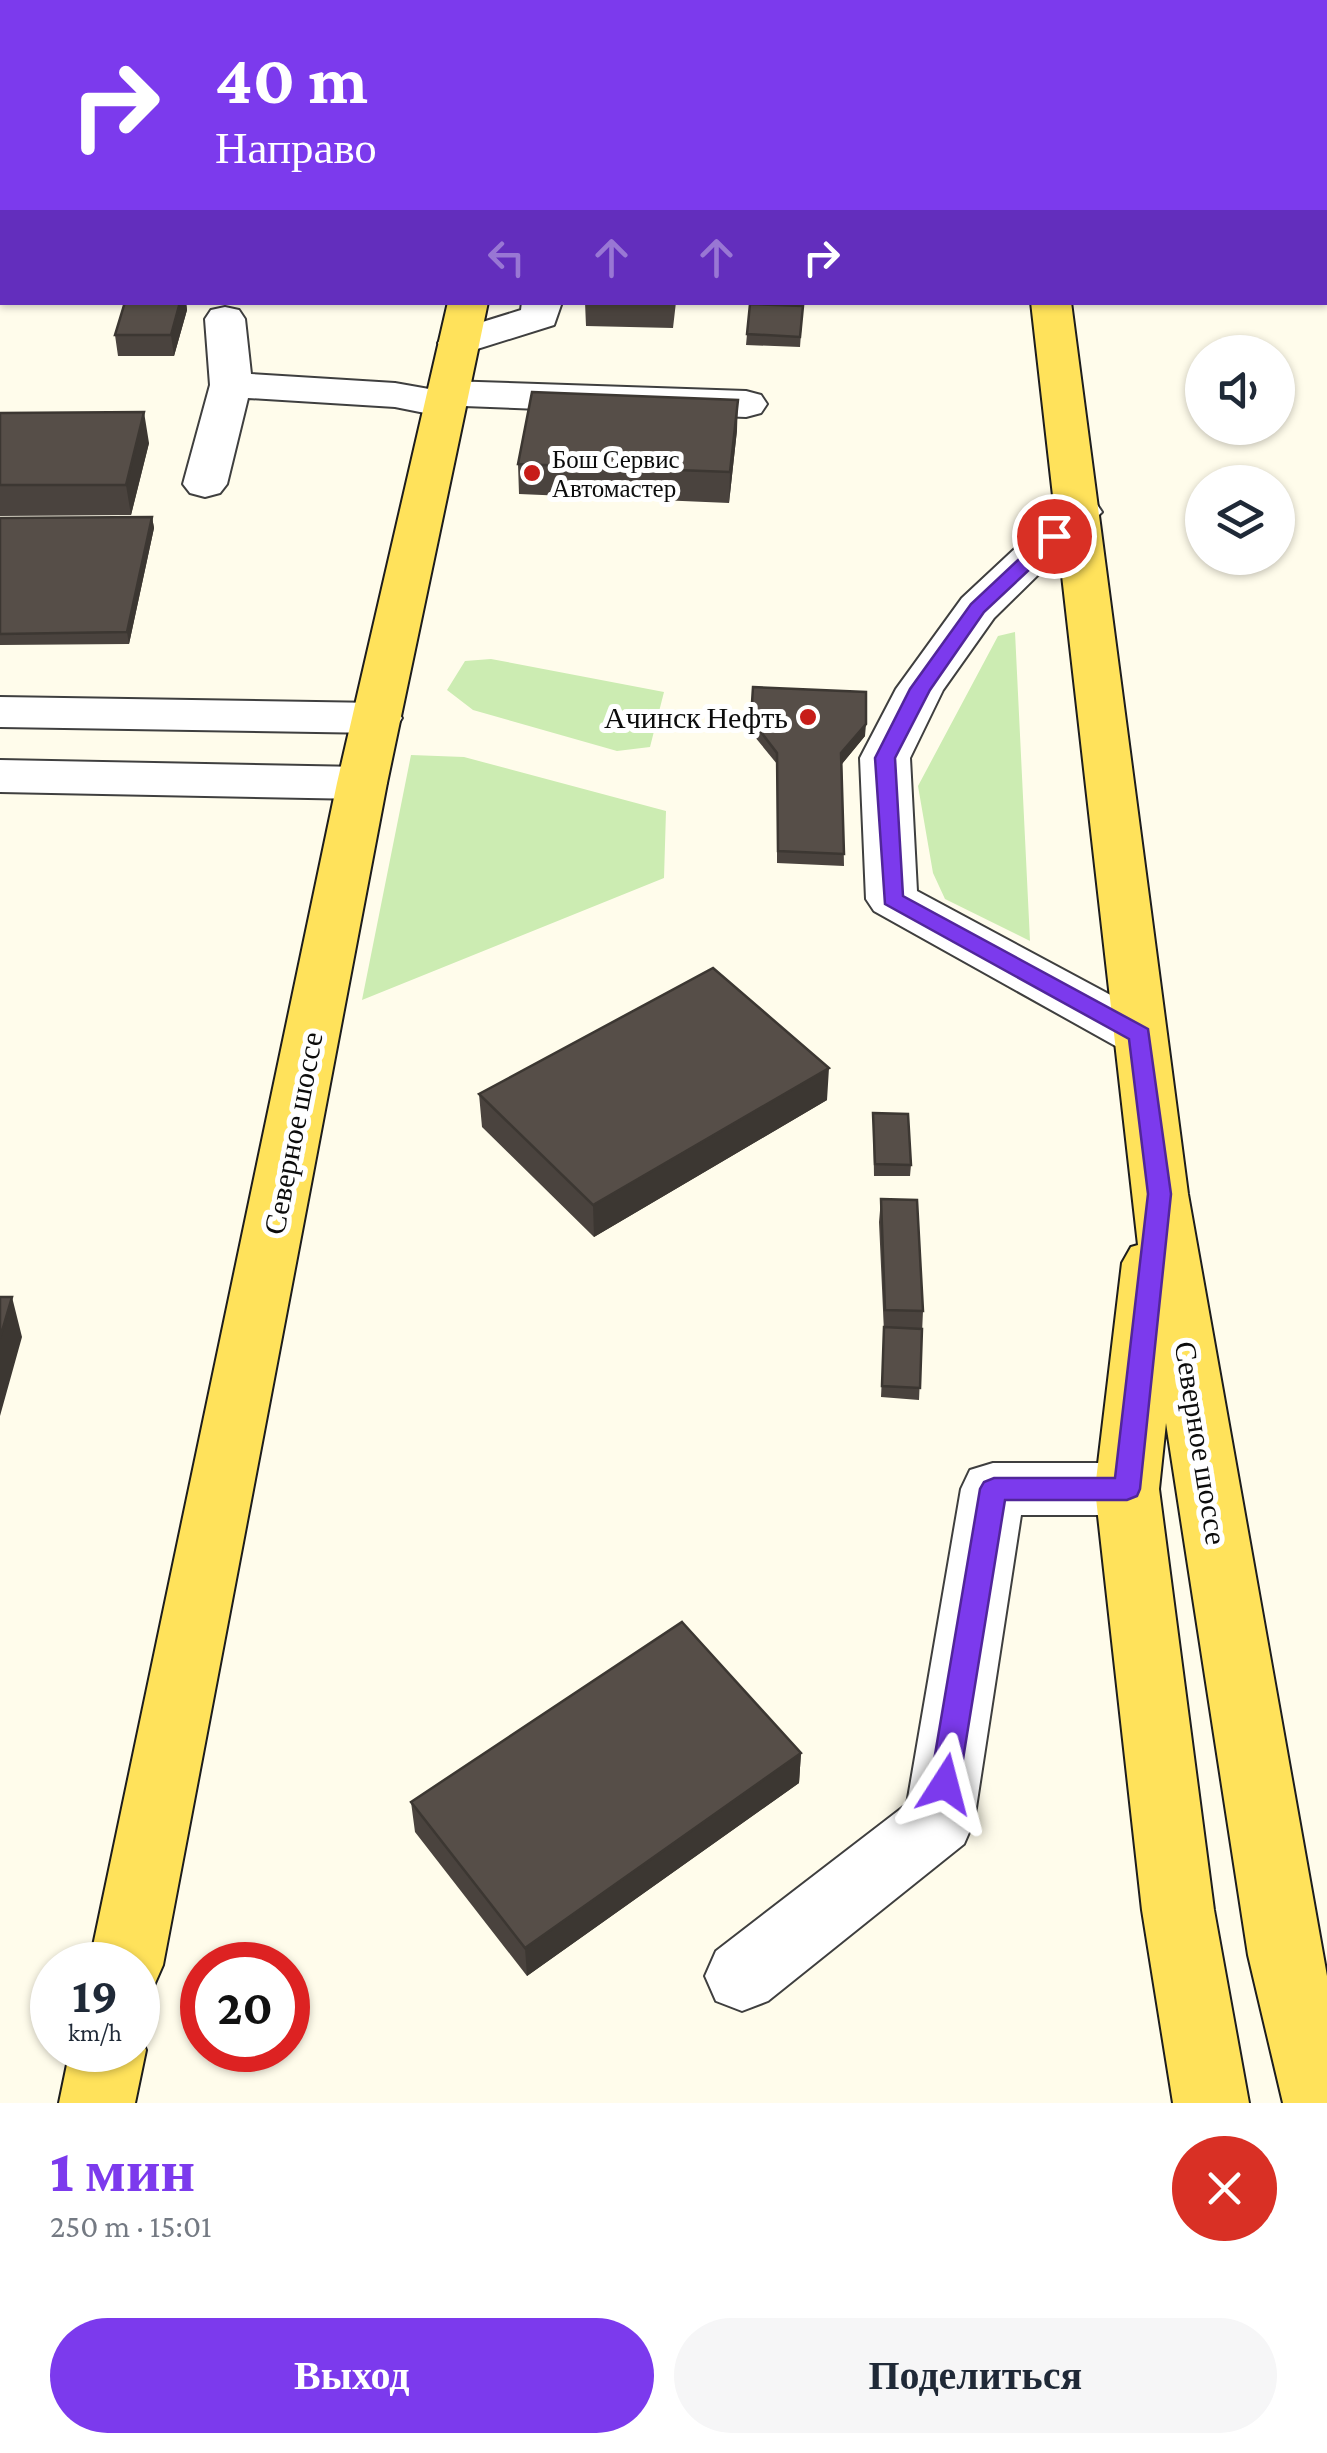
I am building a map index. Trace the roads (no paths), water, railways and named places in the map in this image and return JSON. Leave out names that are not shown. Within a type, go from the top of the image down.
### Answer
[{"type":"main road","name":"Северное шоссе","points":[[1051,305],[1080,512],[1160,1194],[1285,1955],[1322,2103]]},
{"type":"main road","name":"Северное шоссе","points":[[131,1942],[370,751],[455,361]]},
{"type":"main road","points":[[1160,1194],[1127,1489],[1178,1910],[1211,2103]]},
{"type":"main road","points":[[98,2103],[104,2072]]},
{"type":"lane","points":[[231,386],[395,395],[540,317],[542,305]]},
{"type":"lane","points":[[205,484],[231,386],[225,319]]},
{"type":"lane","points":[[455,361],[746,404]]},
{"type":"lane","points":[[1080,512],[978,608],[920,689],[885,758],[892,899],[1140,1035]]},
{"type":"lane","points":[[0,712],[370,751]]},
{"type":"lane","points":[[0,776],[370,751]]},
{"type":"lane","points":[[742,1976],[939,1821],[994,1489],[1127,1489]]},
{"type":"place","name":"Бош Сервис Автомастер","points":[[532,473]]},
{"type":"place","name":"Ачинск Нефть","points":[[808,717]]}]
